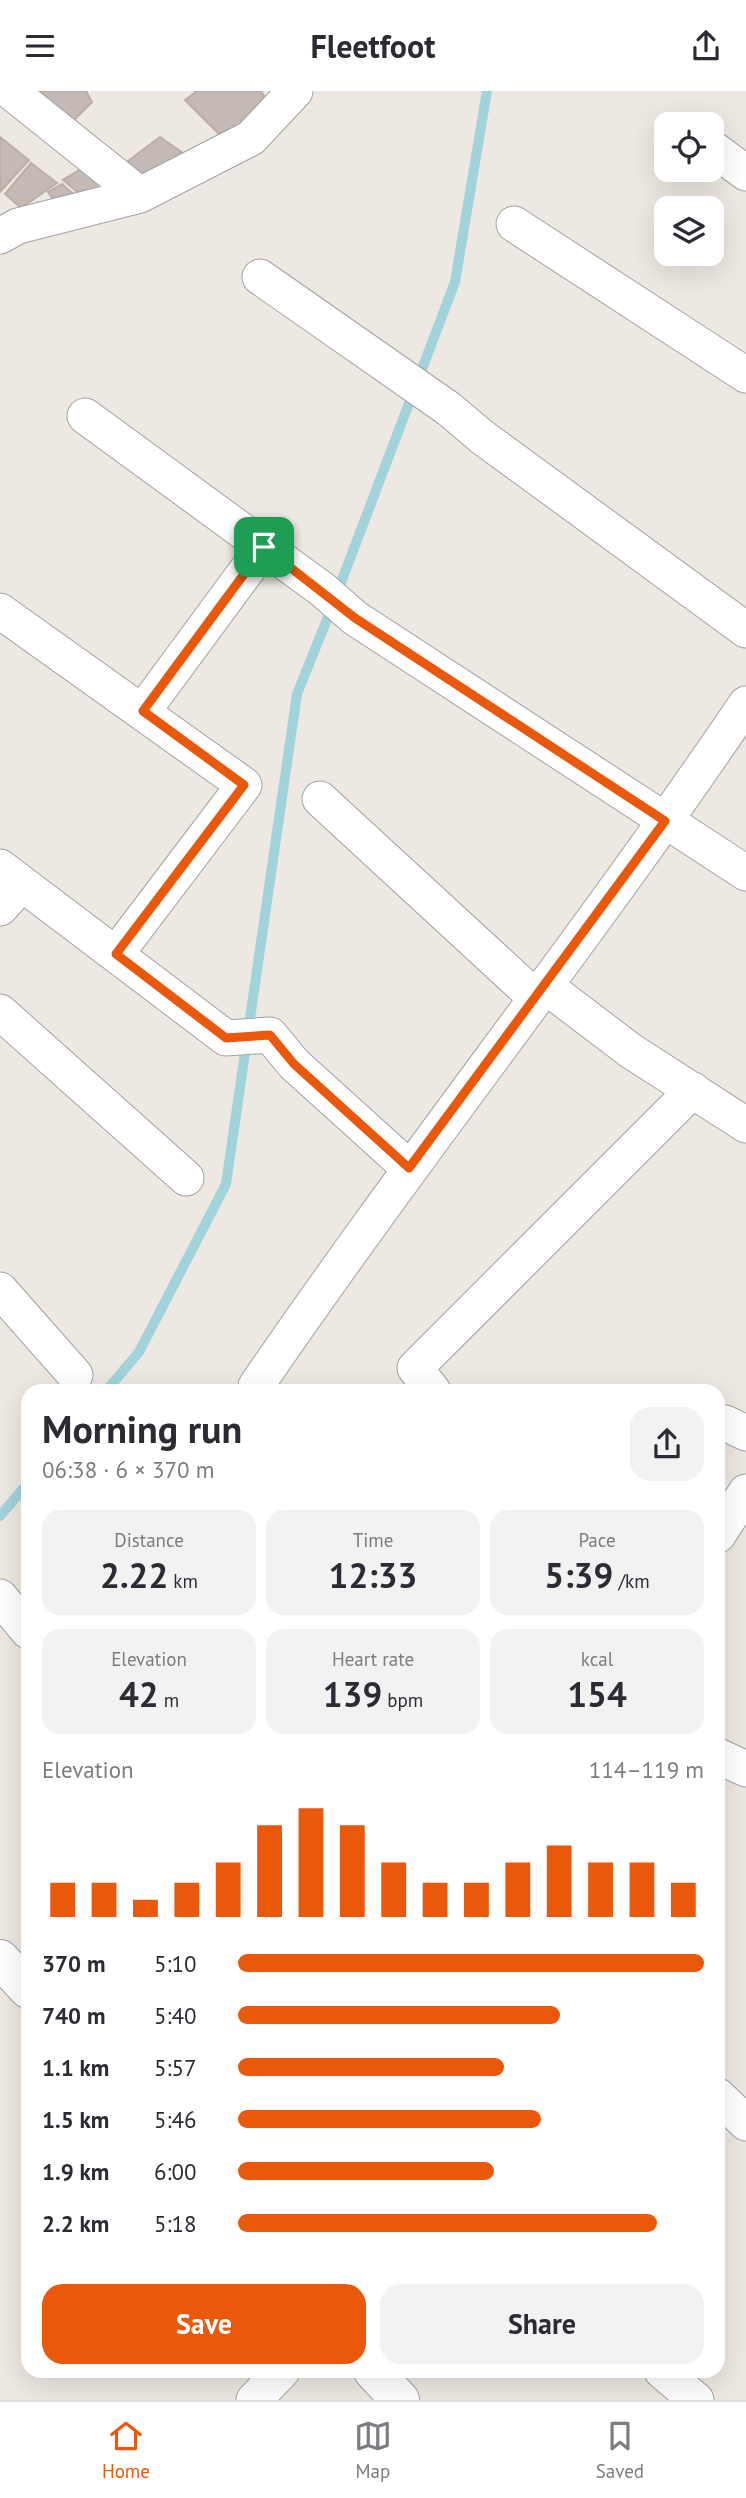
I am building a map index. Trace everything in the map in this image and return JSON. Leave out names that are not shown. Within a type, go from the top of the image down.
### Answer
[{"type":"street","points":[[10,91],[140,195]]},
{"type":"street","points":[[0,236],[18,226],[140,195],[251,138],[295,91]]},
{"type":"street","points":[[724,157],[746,173]]},
{"type":"street","points":[[514,224],[746,375]]},
{"type":"street","points":[[260,277],[449,409],[482,437],[746,630]]},
{"type":"street","points":[[85,416],[323,590],[355,618],[746,873]]},
{"type":"street","points":[[143,711],[264,547]]},
{"type":"street","points":[[0,611],[244,785],[116,954]]},
{"type":"street","points":[[257,1384],[409,1168],[665,821],[746,705]]},
{"type":"street","points":[[320,799],[540,991],[746,1125]]},
{"type":"street","points":[[7,886],[116,954],[226,1038],[270,1035],[294,1064],[409,1168]]},
{"type":"street","points":[[5,1028],[186,1178]]},
{"type":"street","points":[[428,1384],[415,1368],[693,1090]]},
{"type":"street","points":[[1,1293],[75,1375]]},
{"type":"street","points":[[725,1524],[746,1492]]},
{"type":"street","points":[[0,1597],[21,1622]]},
{"type":"street","points":[[725,1759],[746,1769]]},
{"type":"street","points":[[0,1959],[21,1982]]},
{"type":"street","points":[[725,2103],[746,2123]]},
{"type":"street","points":[[254,2400],[275,2378]]},
{"type":"street","points":[[380,2378],[400,2400]]},
{"type":"street","points":[[670,2378],[696,2400]]},
{"type":"building","points":[[40,91],[86,91],[92,102],[72,122]]},
{"type":"building","points":[[197,91],[261,91],[271,107],[227,142],[185,100]]},
{"type":"building","points":[[0,137],[29,160],[0,192]]},
{"type":"building","points":[[160,137],[196,162],[148,186],[124,164]]},
{"type":"building","points":[[31,163],[57,183],[21,208],[5,194]]},
{"type":"building","points":[[91,163],[130,192],[88,201],[63,180]]},
{"type":"building","points":[[62,184],[84,203],[61,211],[48,192]]},
{"type":"waterway","points":[[337,593],[455,282],[487,91]]},
{"type":"waterway","points":[[112,1384],[139,1352],[226,1184],[297,694],[332,607]]},
{"type":"waterway","points":[[0,1516],[21,1491]]},
{"type":"route","points":[[264,547],[323,590],[355,618],[665,821],[409,1168],[294,1064],[270,1035],[226,1038],[116,954],[244,785],[143,711],[264,547]]}]
